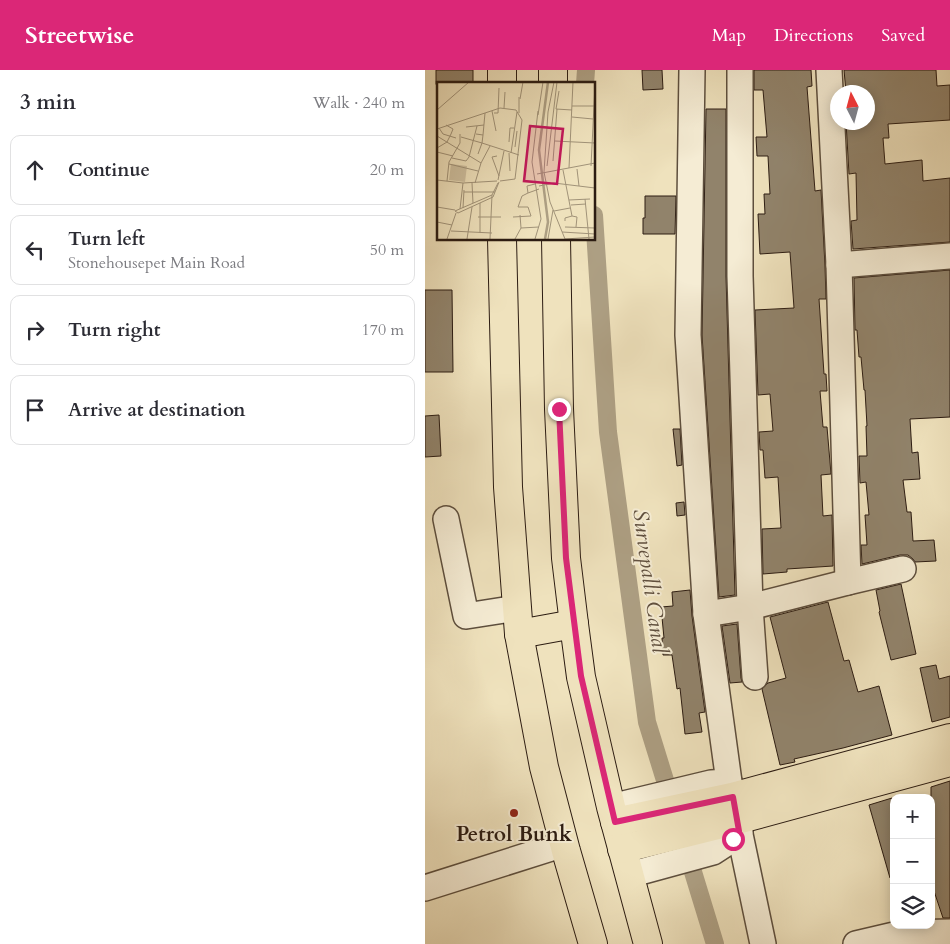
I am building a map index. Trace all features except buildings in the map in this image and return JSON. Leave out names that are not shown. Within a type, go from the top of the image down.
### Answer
[{"type":"main road","points":[[502,240],[508,487],[518,621],[544,767],[593,944]]},
{"type":"main road","points":[[556,240],[559,409],[566,558],[581,676],[634,846],[648,944]]},
{"type":"main road","points":[[518,621],[575,624]]},
{"type":"main road","points":[[726,803],[950,738]]},
{"type":"main road","points":[[623,812],[726,803],[950,762]]},
{"type":"main road","points":[[634,846],[712,839],[726,803]]},
{"type":"street","points":[[692,70],[688,335],[706,614],[726,803],[763,944]]},
{"type":"street","points":[[740,70],[740,276],[750,607],[755,677]]},
{"type":"street","points":[[829,70],[839,266],[847,582]]},
{"type":"street","points":[[839,266],[950,256]]},
{"type":"street","points":[[446,519],[466,616],[518,621]]},
{"type":"street","points":[[706,614],[750,607],[903,569]]},
{"type":"street","points":[[637,873],[712,839]]},
{"type":"street","points":[[425,888],[564,844]]},
{"type":"street","points":[[856,944],[903,933],[950,932]]},
{"type":"waterway","name":"Survepalli Canal","points":[[585,82],[586,70]]},
{"type":"waterway","name":"Survepalli Canal","points":[[595,230],[608,432],[647,722],[672,803]]},
{"type":"waterway","name":"Survepalli Canal","points":[[686,849],[715,944]]},
{"type":"place","name":"Petrol Bunk","points":[[514,813]]},
{"type":"route","points":[[559,409],[566,558],[581,676],[615,822],[733,797],[739,831],[733,839]]}]
